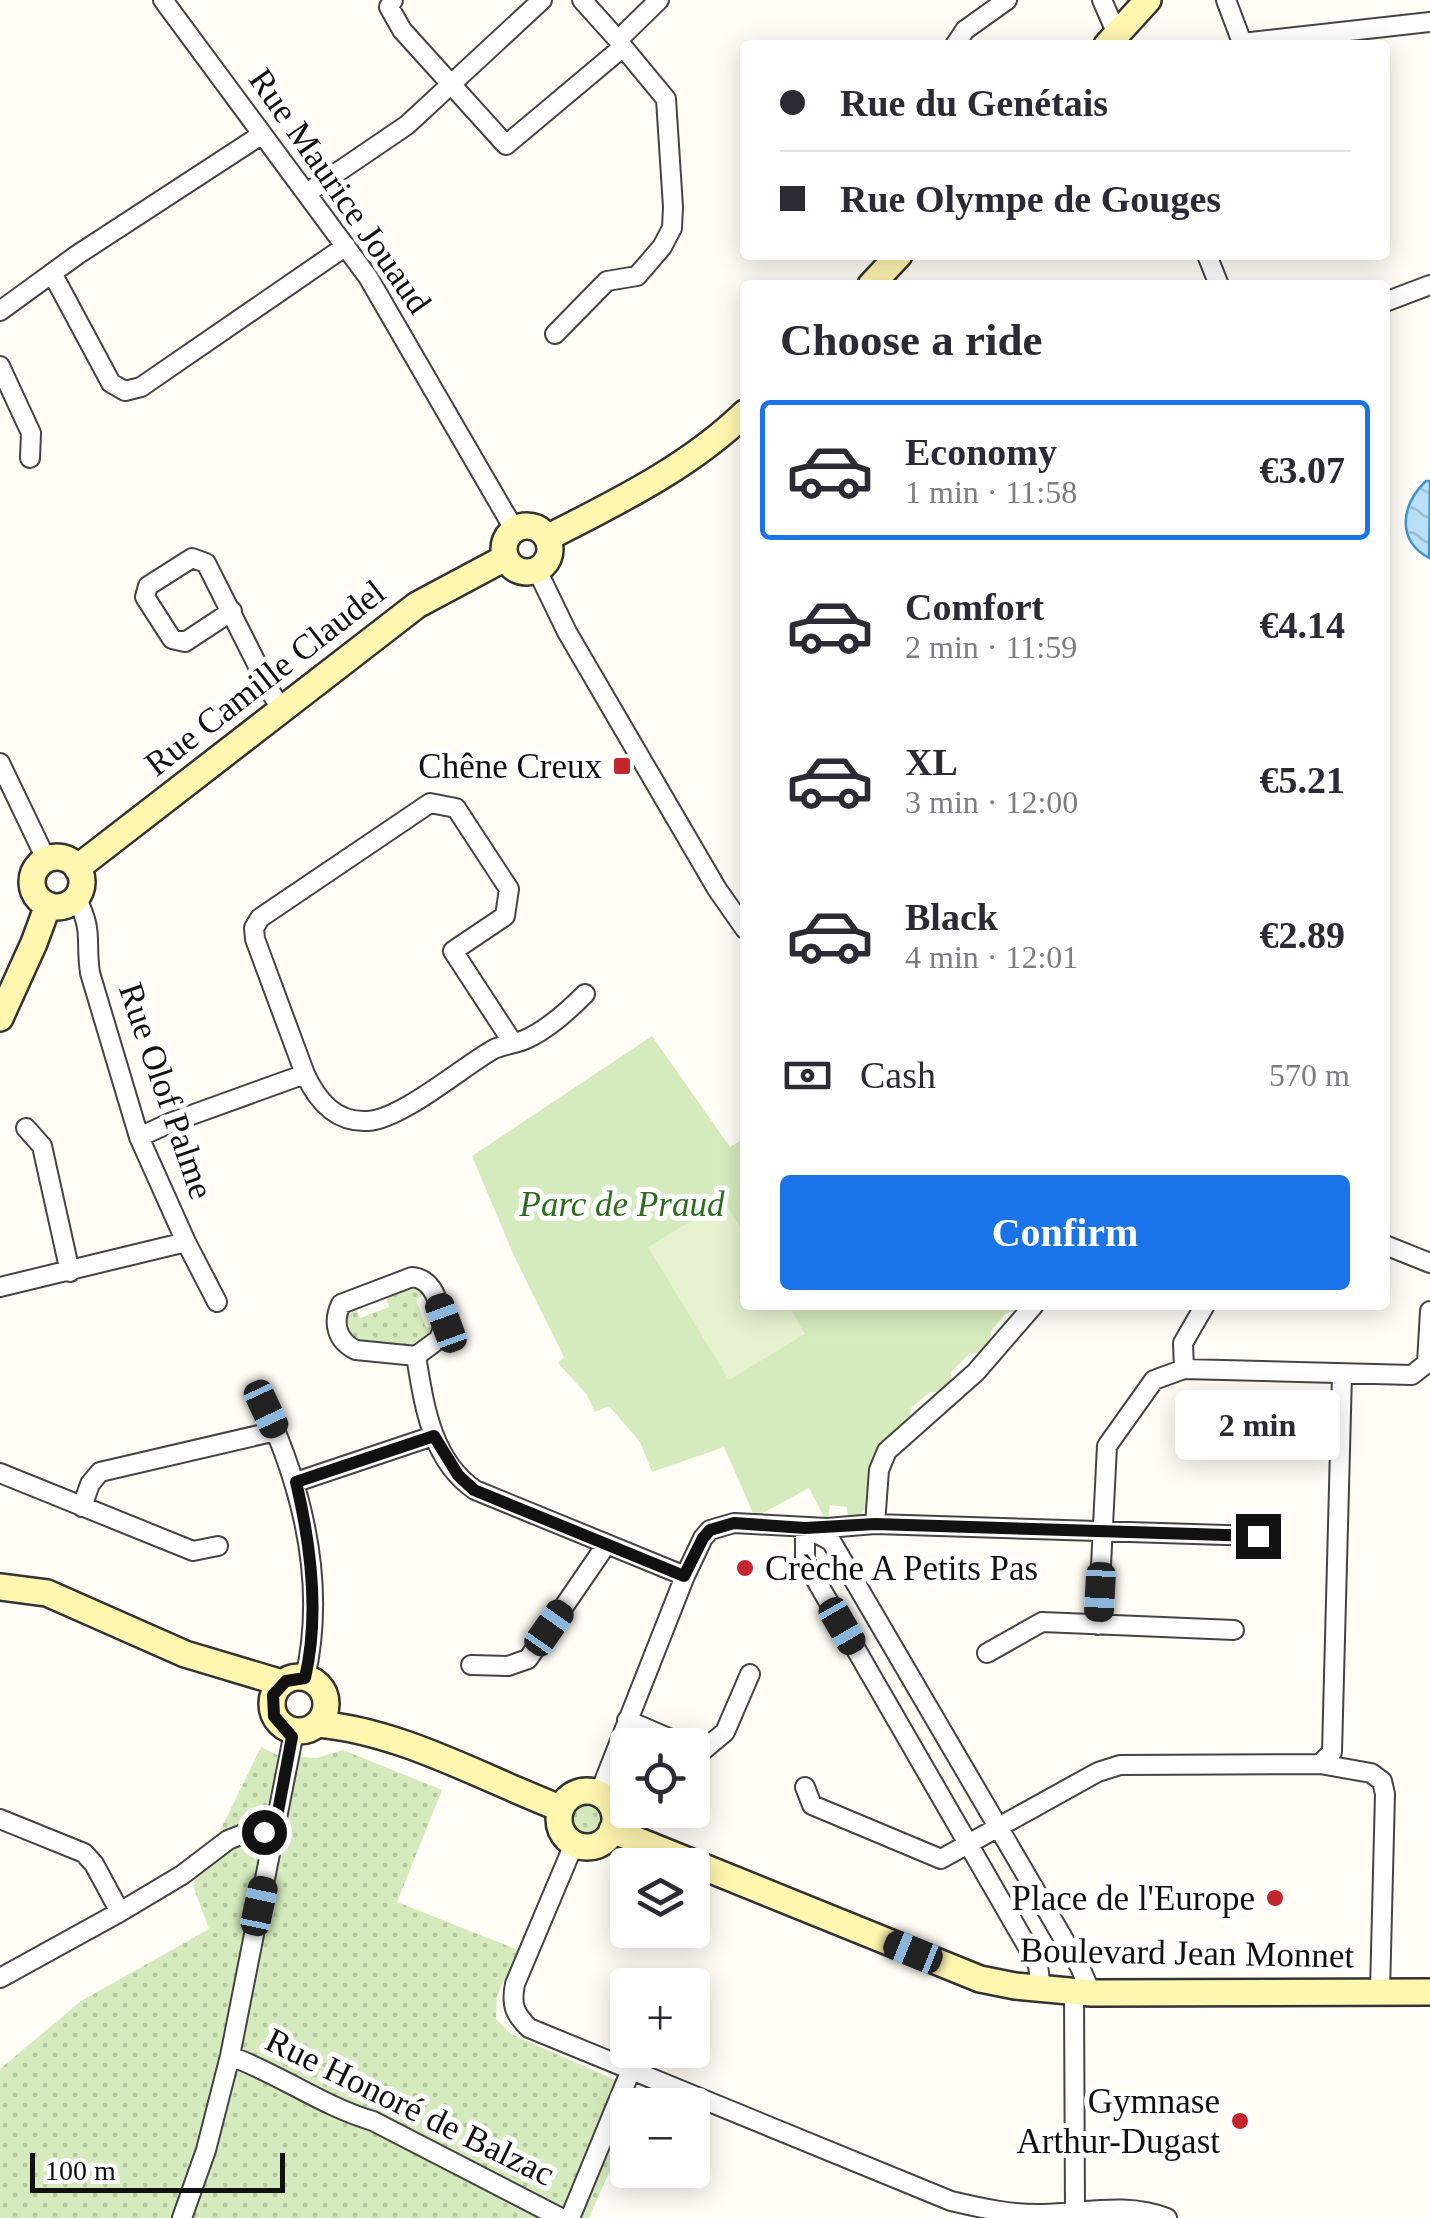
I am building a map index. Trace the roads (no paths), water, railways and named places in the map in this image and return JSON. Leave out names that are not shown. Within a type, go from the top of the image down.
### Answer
[{"type":"street","name":"Rue Maurice Jouaud","points":[[163,0],[368,277],[514,529]]},
{"type":"street","points":[[393,0],[390,7],[402,30],[506,145],[620,43],[660,0]]},
{"type":"street","points":[[307,193],[408,125],[542,0]]},
{"type":"street","points":[[554,334],[608,281],[637,276],[662,247],[672,228],[666,99],[582,0]]},
{"type":"street","points":[[958,40],[965,30],[1008,0]]},
{"type":"street","points":[[1102,0],[1115,40]]},
{"type":"street","points":[[1118,40],[1148,0]]},
{"type":"street","points":[[1226,0],[1241,40]]},
{"type":"street","points":[[1287,40],[1430,22]]},
{"type":"street","points":[[0,311],[262,134]]},
{"type":"street","points":[[52,273],[110,383],[125,391],[141,387],[346,246]]},
{"type":"street","points":[[875,280],[894,260]]},
{"type":"street","points":[[1390,300],[1430,285]]},
{"type":"street","points":[[0,366],[30,434],[30,458]]},
{"type":"street","points":[[547,538],[652,483],[713,443],[740,418]]},
{"type":"street","points":[[533,526],[547,538],[548,557],[537,570],[517,570],[505,558],[505,540],[514,529],[533,526]]},
{"type":"street","points":[[232,611],[185,642],[172,639],[144,598],[148,586],[192,558],[206,563],[232,611],[282,708]]},
{"type":"street","name":"Rue Camille Claudel","points":[[77,868],[416,605],[505,558]]},
{"type":"street","points":[[537,570],[567,632],[740,922]]},
{"type":"street","points":[[0,763],[46,859]]},
{"type":"street","points":[[513,1043],[453,951],[505,916],[509,890],[456,808],[430,803],[260,918],[254,928],[254,939],[305,1074],[313,1091],[342,1118],[368,1122],[389,1116],[498,1047],[513,1043],[526,1039],[585,994]]},
{"type":"street","points":[[62,858],[77,868],[82,881],[76,897],[61,906],[48,905],[38,898],[32,883],[36,869],[46,859],[62,858]]},
{"type":"street","name":"Rue Olof Palme","points":[[76,897],[87,919],[90,973],[139,1137],[217,1302]]},
{"type":"street","points":[[0,1018],[48,905]]},
{"type":"street","points":[[139,1137],[305,1074]]},
{"type":"street","points":[[26,1128],[42,1146],[70,1272]]},
{"type":"street","points":[[0,1287],[186,1242]]},
{"type":"street","points":[[1390,1247],[1430,1263]]},
{"type":"street","points":[[412,1277],[422,1278],[432,1286],[446,1323],[439,1340],[416,1356],[347,1346],[337,1332],[341,1304],[412,1277]]},
{"type":"street","points":[[875,1524],[879,1470],[886,1451],[976,1372],[1030,1310]]},
{"type":"street","points":[[1184,1369],[1182,1344],[1203,1310]]},
{"type":"street","points":[[1098,1625],[1107,1446],[1154,1380],[1184,1369],[1412,1375],[1422,1371],[1427,1363],[1430,1311]]},
{"type":"street","points":[[416,1356],[426,1415],[434,1436],[458,1475],[474,1490],[684,1576]]},
{"type":"street","points":[[1320,1764],[1332,1752],[1342,1374]]},
{"type":"street","points":[[182,2218],[206,2150],[230,2056],[274,1833],[292,1737],[278,1721],[286,1689],[309,1659],[312,1568],[296,1482],[266,1409]]},
{"type":"street","points":[[82,1507],[90,1484],[100,1472],[276,1430]]},
{"type":"street","points":[[296,1482],[434,1436]]},
{"type":"street","points":[[0,1473],[193,1551],[218,1546]]},
{"type":"street","points":[[596,1792],[603,1784],[684,1576],[703,1538],[722,1525],[805,1528],[875,1524],[1258,1536]]},
{"type":"street","points":[[805,1528],[831,1541],[1080,1966],[1083,1992],[1075,2212]]},
{"type":"street","points":[[805,1528],[803,1557],[1038,1965],[1041,1990]]},
{"type":"street","points":[[471,1665],[508,1666],[528,1658],[606,1545]]},
{"type":"street","points":[[0,1587],[47,1593],[185,1654],[207,1670],[286,1689],[318,1685],[325,1697],[387,1738]]},
{"type":"street","points":[[987,1653],[1042,1622],[1234,1630]]},
{"type":"street","points":[[710,1745],[725,1732],[750,1674]]},
{"type":"street","points":[[879,1692],[909,1676]]},
{"type":"street","points":[[317,1724],[324,1712],[325,1697]]},
{"type":"street","points":[[627,1720],[646,1728]]},
{"type":"street","points":[[289,1730],[303,1731],[317,1724],[339,1725],[387,1738],[560,1808]]},
{"type":"street","points":[[805,1787],[812,1805],[941,1859],[1098,1772],[1120,1765],[1320,1764],[1371,1773],[1384,1787],[1380,1991]]},
{"type":"street","points":[[576,1792],[596,1792],[612,1805],[612,1830],[597,1845],[574,1844],[560,1829],[560,1808],[576,1792]]},
{"type":"street","points":[[0,1819],[84,1853],[120,1912]]},
{"type":"street","name":"Boulevard Jean Monnet","points":[[612,1830],[980,1979],[1041,1990],[1083,1992],[1430,1992]]},
{"type":"street","points":[[0,1978],[120,1912],[228,1840],[243,1834],[274,1833]]},
{"type":"street","points":[[574,1844],[515,1984],[512,2002],[516,2015],[530,2028],[951,2201],[1013,2213],[1128,2210],[1167,2218]]},
{"type":"street","name":"Rue Honoré de Balzac","points":[[230,2056],[251,2062],[341,2111],[374,2120],[562,2218]]},
{"type":"street","name":"Rue Honoré de Balzac","points":[[570,2218],[631,2070]]},
{"type":"water","points":[[1430,481],[1429,558],[1411,542],[1406,522],[1411,501]]},
{"type":"place","name":"Chêne Creux","points":[[622,766]]},
{"type":"place","name":"Crèche A Petits Pas","points":[[745,1568]]},
{"type":"place","name":"Place de l'Europe","points":[[1275,1898]]},
{"type":"place","name":"Gymnase Arthur-Dugast","points":[[1240,2121]]},
{"type":"park label","name":"Parc de Praud","points":[[622,1204]]}]
